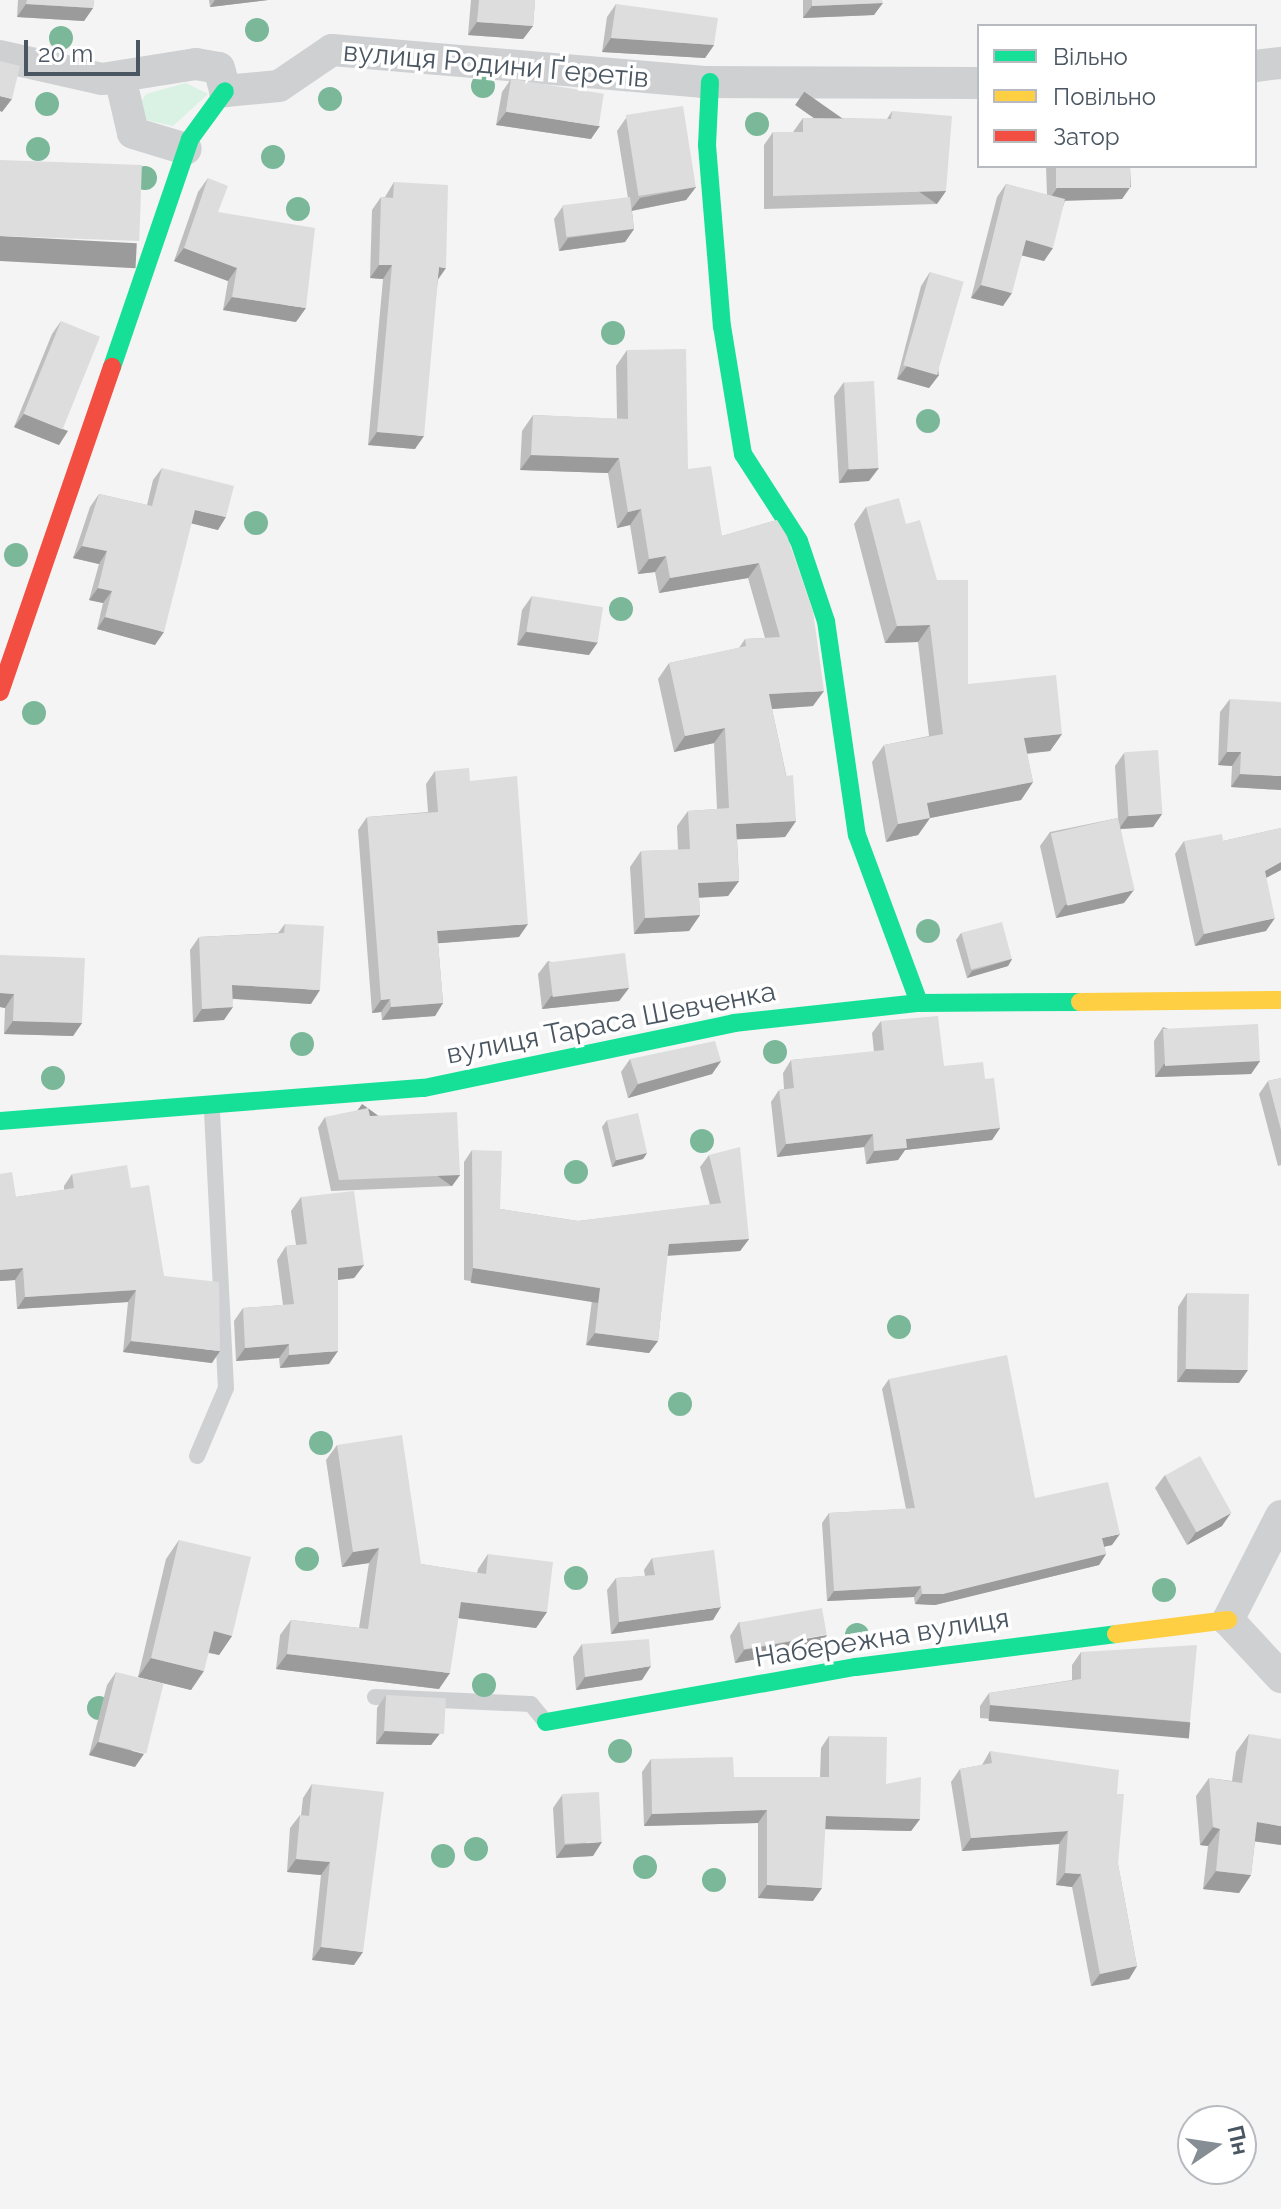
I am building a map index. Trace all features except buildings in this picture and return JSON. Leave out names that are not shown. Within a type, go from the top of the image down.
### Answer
[{"type":"street","name":"вулиця Родини Ґеретів","points":[[225,91],[279,86],[332,50],[710,82],[977,83]]},
{"type":"street","points":[[0,56],[53,74],[120,77],[196,64],[219,68],[225,91],[186,149],[0,692]]},
{"type":"street","points":[[1257,66],[1281,63]]},
{"type":"street","points":[[120,77],[133,133],[186,149]]},
{"type":"street","points":[[710,82],[707,145],[722,326],[743,454],[799,541],[826,621],[857,835],[919,1003]]},
{"type":"street","name":"вулиця Тараса Шевченка","points":[[0,1121],[212,1108],[424,1088],[734,1023],[919,1003],[1281,1000]]},
{"type":"street","points":[[1281,1516],[1228,1620],[1281,1677]]},
{"type":"street","name":"Набережна вулиця","points":[[546,1722],[856,1667],[1228,1620]]},
{"type":"lane","points":[[197,1456],[226,1388],[212,1108]]},
{"type":"lane","points":[[375,1697],[531,1704],[546,1722]]},
{"type":"green space","points":[[186,83],[208,94],[173,126],[146,120],[139,106],[146,94]]},
{"type":"traffic: fast","points":[[710,82],[707,145],[722,326],[743,454],[799,541],[826,621],[857,835],[919,1003]]},
{"type":"traffic: fast","points":[[112,367],[190,139],[225,91]]},
{"type":"traffic: fast","points":[[0,1121],[424,1088],[734,1023],[919,1003],[1080,1002]]},
{"type":"traffic: fast","points":[[546,1722],[856,1667],[1116,1634]]},
{"type":"traffic: slow","points":[[1080,1002],[1281,1000]]},
{"type":"traffic: slow","points":[[1116,1634],[1228,1620]]},
{"type":"traffic: jam","points":[[0,692],[112,367]]}]
